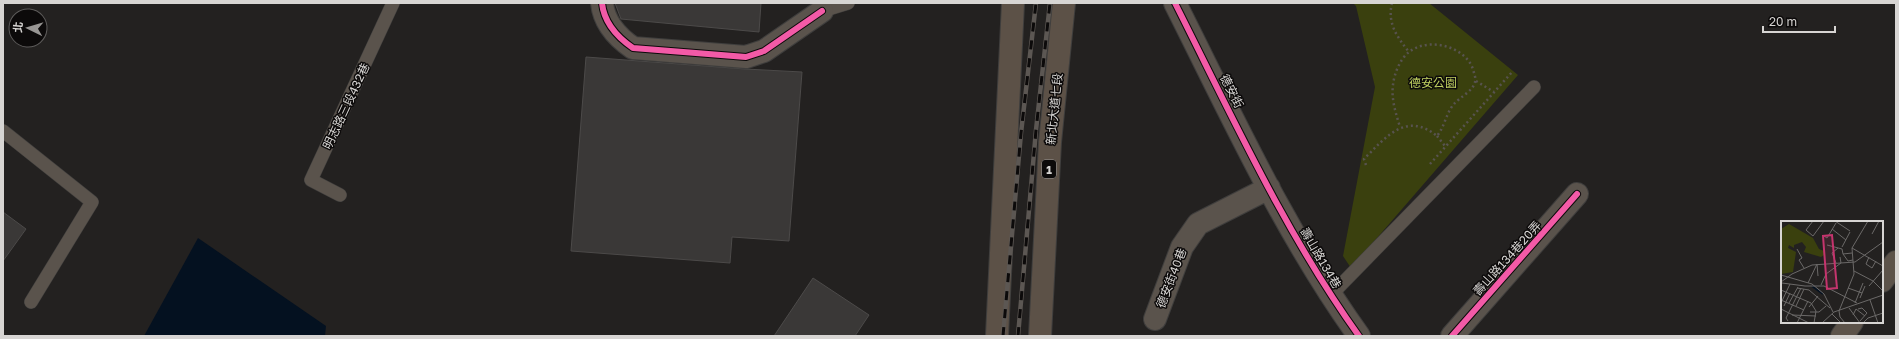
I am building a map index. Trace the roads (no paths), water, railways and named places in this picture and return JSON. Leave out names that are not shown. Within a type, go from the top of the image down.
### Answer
[{"type":"main road","points":[[997,336],[1013,3]]},
{"type":"main road","name":"新北大道七段","points":[[1040,336],[1050,142],[1064,3]]},
{"type":"street","points":[[602,3],[608,22],[618,38],[633,48],[746,57],[764,51],[822,11]]},
{"type":"street","name":"德安街","points":[[1175,3],[1269,188]]},
{"type":"street","name":"壽山路134巷","points":[[1269,188],[1330,296],[1359,336]]},
{"type":"street","name":"德安街40巷","points":[[1155,319],[1182,248],[1198,224],[1269,188]]},
{"type":"street","name":"壽山路134巷20弄","points":[[1452,336],[1578,194]]},
{"type":"street","points":[[1883,280],[1896,262]]},
{"type":"street","points":[[1842,336],[1851,323]]},
{"type":"lane","name":"明志路三段432巷","points":[[340,195],[311,180],[394,3]]},
{"type":"lane","points":[[822,11],[848,3]]},
{"type":"lane","points":[[1330,296],[1534,87]]},
{"type":"lane","points":[[3,131],[92,202],[31,302]]},
{"type":"water","points":[[198,238],[326,326],[325,336],[144,336]]},
{"type":"railway","points":[[1003,336],[1021,133],[1036,3]]},
{"type":"railway","points":[[1018,336],[1036,130],[1050,3]]},
{"type":"park label","name":"德安公園","points":[[1433,82]]}]
